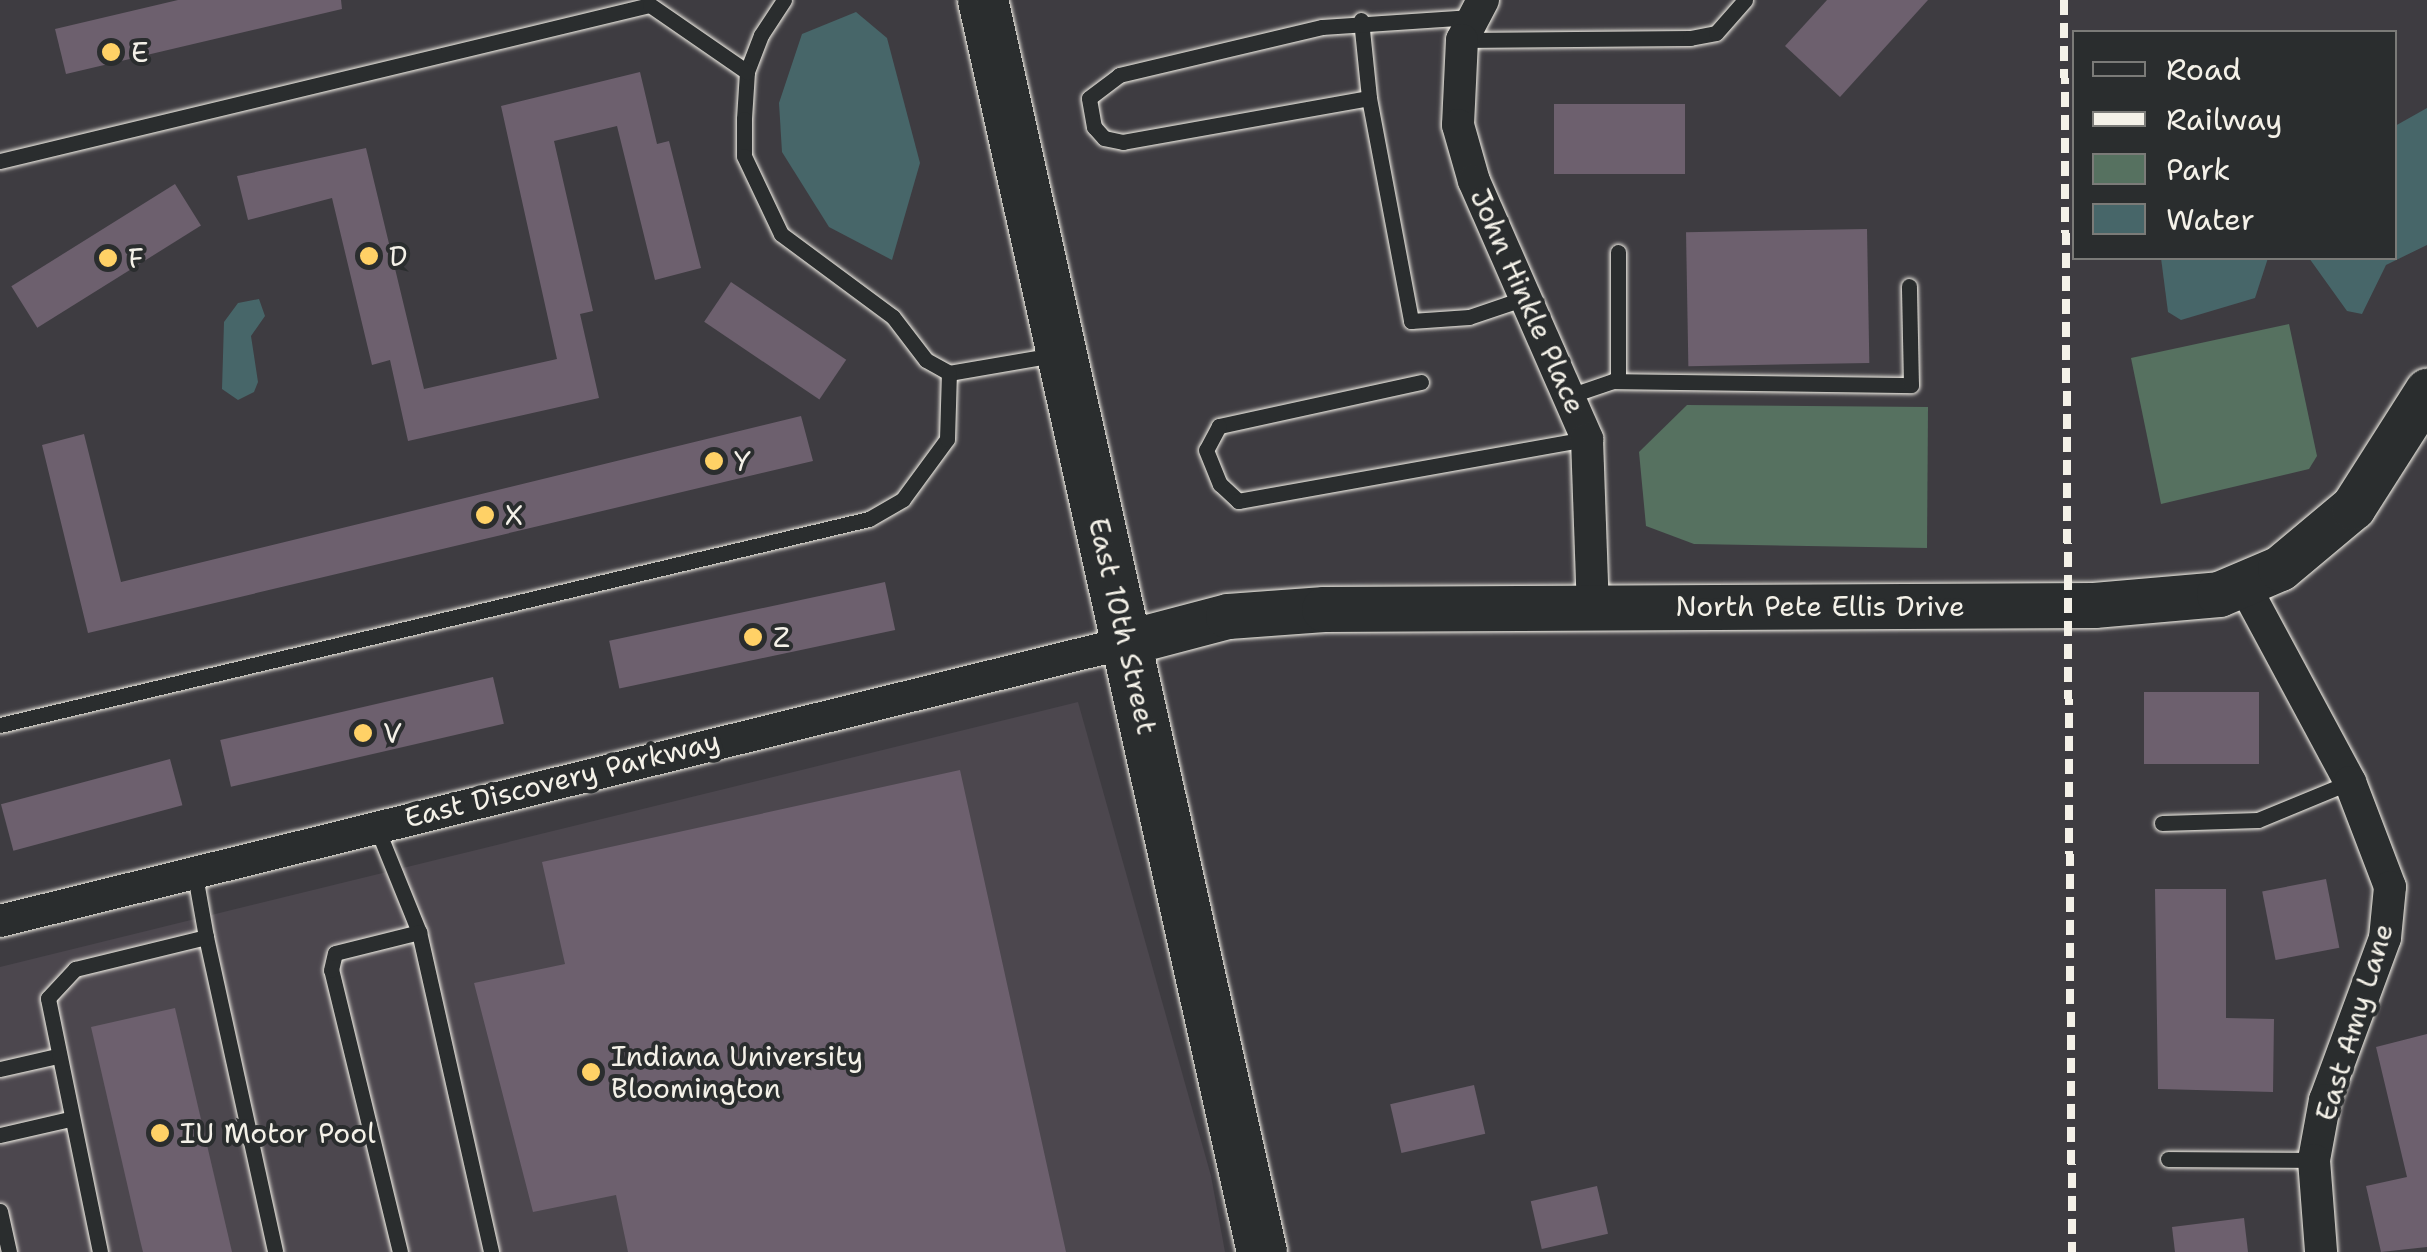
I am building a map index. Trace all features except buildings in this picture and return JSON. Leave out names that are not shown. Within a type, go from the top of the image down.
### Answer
[{"type":"main road","name":"East 10th Street","points":[[983,0],[1262,1252]]},
{"type":"street","name":"John Hinkle Place","points":[[1473,19],[1458,125],[1474,181],[1572,395],[1587,439],[1592,608]]},
{"type":"street","name":"North Pete Ellis Drive","points":[[1125,643],[1228,616],[1324,609],[2094,605],[2193,598],[2244,585],[2280,568],[2353,507],[2427,391]]},
{"type":"street","name":"East Amy Lane","points":[[2244,585],[2350,782],[2390,887],[2385,938],[2342,1040],[2314,1160],[2321,1252]]},
{"type":"street","name":"East Discovery Parkway","points":[[0,921],[1125,643]]},
{"type":"lane","points":[[784,0],[761,35],[748,72],[744,156],[781,234],[894,317],[926,360],[949,373],[1063,354]]},
{"type":"lane","points":[[1368,98],[1124,142],[1104,138],[1094,127],[1089,98],[1119,75],[1361,20],[1473,19],[1690,38],[1716,33],[1745,0]]},
{"type":"lane","points":[[0,161],[658,2],[748,72]]},
{"type":"lane","points":[[1361,20],[1368,98],[1411,321],[1469,317],[1528,297]]},
{"type":"lane","points":[[1618,252],[1618,381]]},
{"type":"lane","points":[[1572,395],[1618,381],[1910,385],[1910,286]]},
{"type":"lane","points":[[0,725],[869,519],[903,499],[946,439],[949,373]]},
{"type":"lane","points":[[1421,382],[1218,426],[1206,450],[1220,484],[1238,501],[1587,439]]},
{"type":"lane","points":[[2162,822],[2258,820],[2350,782]]},
{"type":"lane","points":[[376,826],[419,932],[492,1252]]},
{"type":"lane","points":[[195,875],[275,1252]]},
{"type":"lane","points":[[400,1252],[331,970],[334,952],[419,932]]},
{"type":"lane","points":[[100,1252],[48,998],[76,970],[206,937]]},
{"type":"lane","points":[[0,1069],[57,1056]]},
{"type":"lane","points":[[0,1135],[70,1119]]},
{"type":"lane","points":[[2168,1159],[2314,1160]]},
{"type":"lane","points":[[0,1210],[9,1252]]},
{"type":"shaded area","name":"Indiana University Bloomington","points":[[1078,702],[1211,1176],[1225,1252],[0,1252],[0,967]]},
{"type":"green space","points":[[2289,324],[2317,456],[2309,469],[2161,504],[2131,358]]},
{"type":"green space","points":[[1687,405],[1928,407],[1927,548],[1694,544],[1646,526],[1639,452]]},
{"type":"water","points":[[856,12],[887,38],[920,163],[892,260],[829,227],[782,152],[779,103],[802,34]]},
{"type":"water","points":[[2427,108],[2427,245],[2397,260],[2397,125]]},
{"type":"water","points":[[2161,260],[2267,260],[2255,298],[2181,320],[2168,312]]},
{"type":"water","points":[[2310,260],[2396,260],[2386,265],[2362,314],[2347,311]]},
{"type":"water","points":[[259,299],[265,316],[251,336],[258,382],[254,392],[238,400],[222,389],[224,322],[238,303]]},
{"type":"railway","points":[[2064,0],[2072,1252]]},
{"type":"place","name":"E","points":[[111,52]]},
{"type":"place","name":"D","points":[[369,256]]},
{"type":"place","name":"F","points":[[108,258]]},
{"type":"place","name":"Y","points":[[714,461]]},
{"type":"place","name":"X","points":[[485,515]]},
{"type":"place","name":"Z","points":[[753,637]]},
{"type":"place","name":"V","points":[[363,733]]},
{"type":"place","name":"Indiana University Bloomington","points":[[591,1072]]},
{"type":"place","name":"IU Motor Pool","points":[[160,1133]]}]
